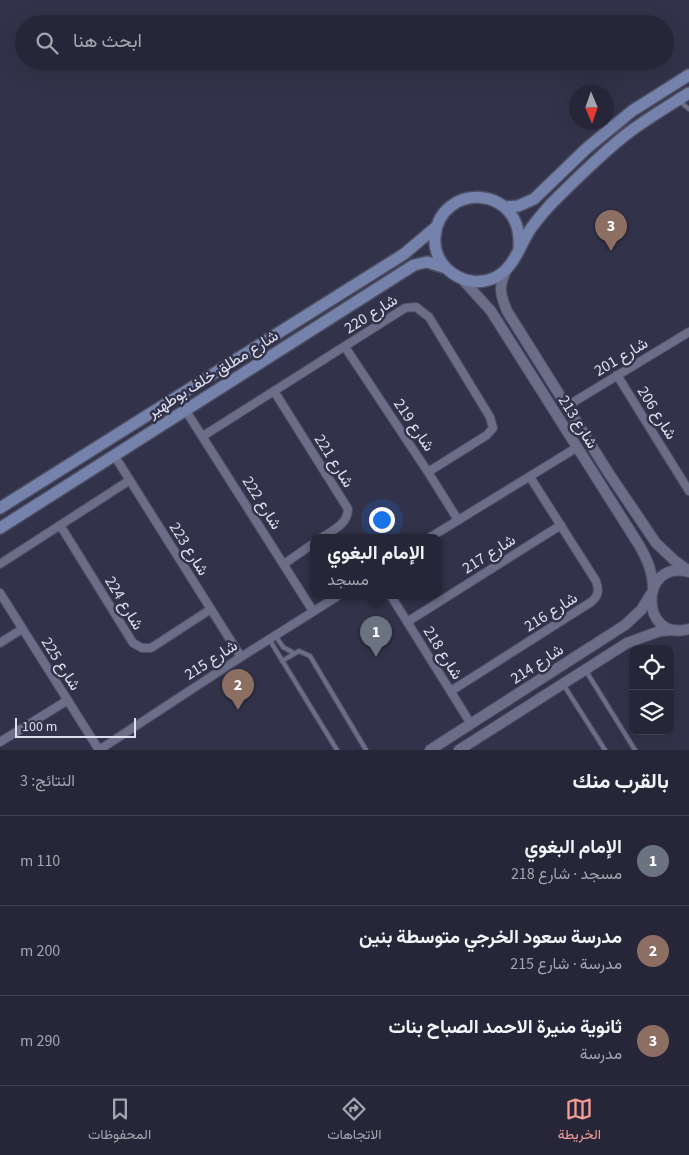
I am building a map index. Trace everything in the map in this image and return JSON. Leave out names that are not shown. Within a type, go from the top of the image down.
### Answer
[{"type":"main road","points":[[505,207],[518,206],[534,199],[587,148],[619,121],[689,75]]},
{"type":"main road","points":[[519,248],[520,237],[512,215],[505,207],[493,200],[479,197],[465,198],[452,205],[442,214],[436,227],[434,238],[436,249],[446,268],[462,279],[478,282],[494,278],[507,269],[514,260],[529,231],[550,205],[604,153],[643,122],[689,93]]},
{"type":"main road","name":"شارع مطلق خلف بوطهير","points":[[0,508],[404,254],[436,227]]},
{"type":"main road","name":"شارع مطلق خلف بوطهير","points":[[0,528],[414,265],[426,262],[446,268]]},
{"type":"street","name":"شارع 213","points":[[507,269],[500,287],[501,296],[507,311],[608,472],[656,542],[674,560],[689,571]]},
{"type":"street","name":"شارع 213","points":[[462,279],[491,311],[644,556],[651,573],[652,610],[657,620],[674,630]]},
{"type":"street","name":"شارع 220","points":[[203,436],[405,308],[416,307],[429,317],[490,417],[493,428],[487,435],[428,472]]},
{"type":"street","name":"شارع 201","points":[[567,406],[689,333]]},
{"type":"street","name":"شارع 219","points":[[345,347],[458,520]]},
{"type":"street","name":"شارع 206","points":[[617,375],[689,491]]},
{"type":"street","name":"شارع 221","points":[[274,391],[348,510],[348,517],[344,522],[327,534]]},
{"type":"street","name":"شارع 222","points":[[186,411],[314,611]]},
{"type":"street","points":[[435,534],[576,448]]},
{"type":"street","name":"شارع 223","points":[[114,455],[241,657]]},
{"type":"street","name":"شارع 216","points":[[451,691],[596,598],[598,588],[596,581],[530,477]]},
{"type":"street","points":[[0,564],[130,480]]},
{"type":"street","name":"شارع 224","points":[[60,525],[133,643],[142,648],[151,648],[211,609]]},
{"type":"street","name":"شارع 217","points":[[407,622],[561,525]]},
{"type":"street","points":[[284,564],[310,546]]},
{"type":"street","name":"شارع 214","points":[[430,750],[626,625],[641,610],[664,576],[673,572],[689,571]]},
{"type":"street","name":"شارع 225","points":[[0,593],[99,750]]},
{"type":"street","name":"شارع 215","points":[[99,750],[333,599]]},
{"type":"street","name":"شارع 218","points":[[393,599],[471,724]]},
{"type":"street","points":[[0,644],[22,629]]},
{"type":"street","name":"شارع 214","points":[[459,750],[638,638],[660,631],[688,630]]},
{"type":"street","points":[[0,742],[68,700]]},
{"type":"lane","points":[[677,100],[689,109]]},
{"type":"lane","points":[[272,637],[283,647],[294,653]]},
{"type":"lane","points":[[272,637],[282,661],[337,750]]},
{"type":"lane","points":[[282,661],[299,652],[310,656],[366,750]]},
{"type":"lane","points":[[585,670],[635,750]]},
{"type":"lane","points":[[563,684],[605,750]]},
{"type":"place","name":"ثانوية منيرة الاحمد الصباح بنات","points":[[611,251]]},
{"type":"place","name":"الإمام البغوي","points":[[376,657]]},
{"type":"place","name":"مدرسة سعود الخرجي متوسطة بنين","points":[[238,710]]}]
